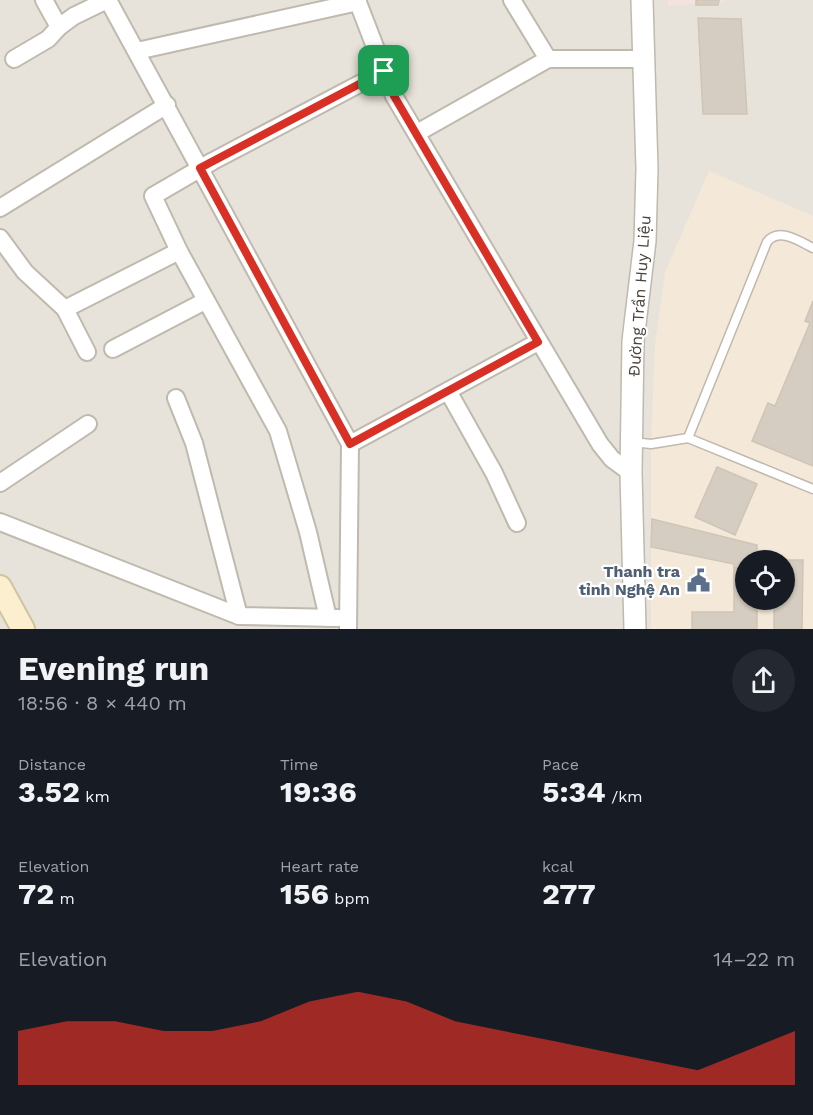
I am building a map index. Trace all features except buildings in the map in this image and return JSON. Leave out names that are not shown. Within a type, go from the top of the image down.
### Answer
[{"type":"main road","points":[[0,587],[23,629]]},
{"type":"street","points":[[44,0],[59,27]]},
{"type":"street","points":[[0,522],[239,616],[328,618],[348,623],[350,444],[108,0],[74,16],[48,39],[14,59]]},
{"type":"street","points":[[512,0],[549,59]]},
{"type":"street","name":"Đường Trần Huy Liệu","points":[[635,629],[631,473],[633,342],[645,241],[647,181],[642,0]]},
{"type":"street","points":[[137,51],[358,1],[394,96],[600,444],[612,459],[631,473]]},
{"type":"street","points":[[417,133],[549,59],[644,59]]},
{"type":"street","points":[[328,618],[308,531],[278,431],[205,301],[153,196],[200,168],[384,71]]},
{"type":"street","points":[[0,208],[166,105]]},
{"type":"street","points":[[0,238],[26,272],[65,309],[87,352]]},
{"type":"street","points":[[65,309],[179,251]]},
{"type":"street","points":[[113,349],[205,301]]},
{"type":"street","points":[[350,444],[538,342]]},
{"type":"street","points":[[448,391],[494,473],[517,523]]},
{"type":"street","points":[[176,398],[194,443],[239,616]]},
{"type":"street","points":[[0,483],[88,424]]},
{"type":"lane","points":[[688,438],[767,242],[771,237],[783,235],[813,248]]},
{"type":"lane","points":[[632,442],[651,444],[688,438],[813,489]]},
{"type":"shaded area","points":[[0,0],[813,0],[813,629],[0,629]]},
{"type":"shaded area","points":[[668,0],[726,0],[726,2],[668,6]]},
{"type":"shaded area","points":[[709,171],[813,216],[813,629],[651,629],[651,444],[655,345],[665,272]]},
{"type":"place","name":"Thanh tra tỉnh Nghệ An","points":[[698,580]]},
{"type":"route","points":[[384,71],[394,96],[538,342],[350,444],[200,168],[384,71]]}]
